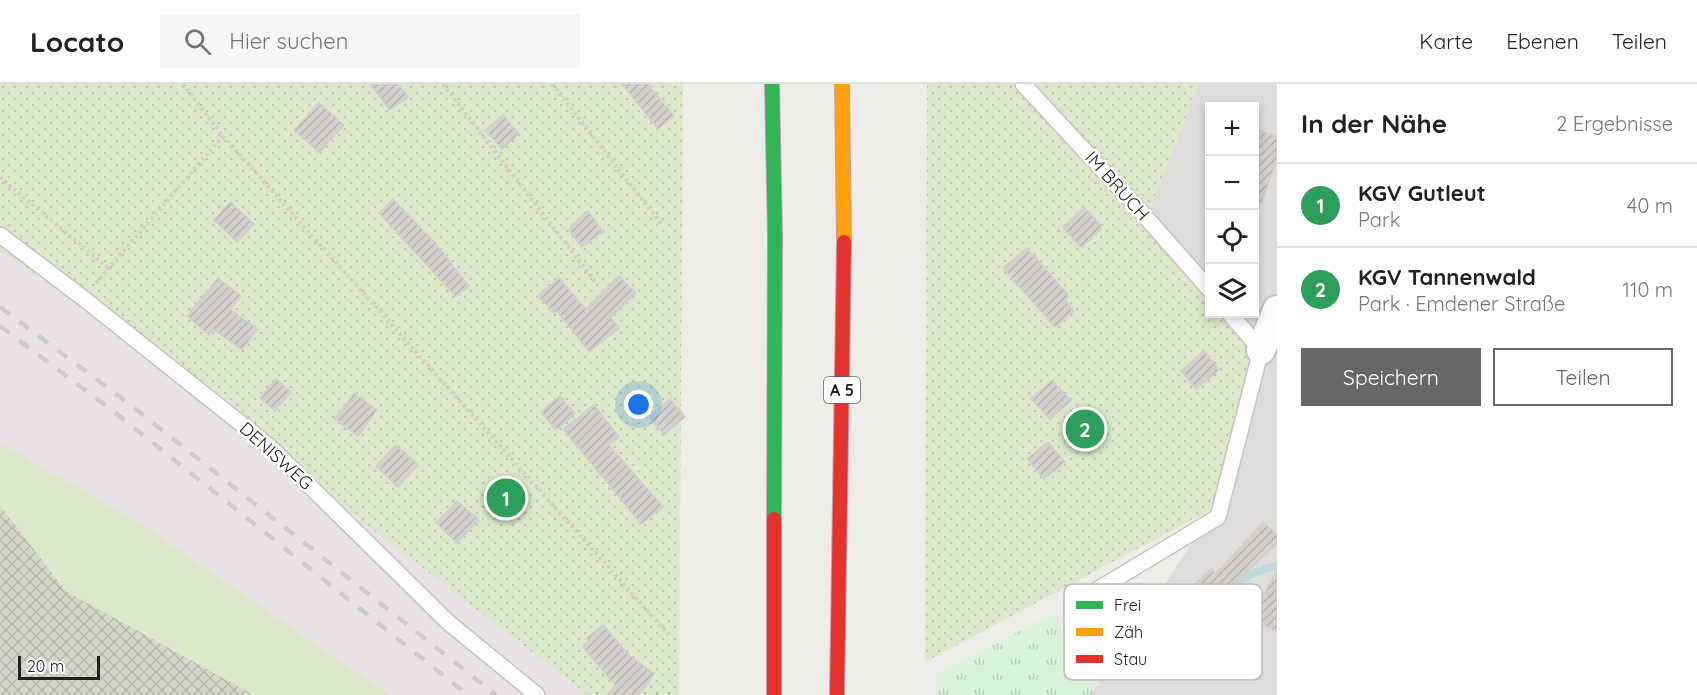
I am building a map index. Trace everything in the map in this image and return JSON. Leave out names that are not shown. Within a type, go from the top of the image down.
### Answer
[{"type":"highway","points":[[772,84],[775,236],[774,695]]},
{"type":"highway","name":"A 5","points":[[837,695],[844,216],[842,84]]},
{"type":"street","points":[[1261,350],[1277,310]]},
{"type":"lane","name":"IM BRUCH","points":[[1023,84],[1143,214],[1205,285]]},
{"type":"lane","name":"DENISWEG","points":[[0,235],[269,446],[449,623],[537,695]]},
{"type":"lane","points":[[1107,584],[1218,516],[1261,350],[1233,318]]},
{"type":"path","points":[[183,84],[223,136],[669,635]]},
{"type":"path","points":[[443,84],[596,283]]},
{"type":"path","points":[[552,84],[663,226]]},
{"type":"path","points":[[83,298],[223,136]]},
{"type":"path","points":[[0,177],[109,269]]},
{"type":"shaded area","points":[[1198,84],[1277,84],[1277,695],[1091,695],[1101,680],[1262,680],[1262,584],[1165,584],[1216,507],[1273,352],[1243,318],[1259,318],[1259,102],[1205,102],[1205,273],[1150,209]]},
{"type":"shaded area","points":[[0,250],[75,301],[588,695],[390,695],[143,525],[0,443]]},
{"type":"shaded area","points":[[0,505],[66,591],[254,695],[0,695]]},
{"type":"green space","points":[[0,84],[683,84],[679,695],[588,695],[75,301],[0,250]]},
{"type":"green space","points":[[927,84],[1198,84],[1150,209],[1205,273],[1205,318],[1243,318],[1273,352],[1216,507],[1071,584],[1064,584],[1064,588],[925,662]]},
{"type":"green space","points":[[0,443],[143,525],[390,695],[254,695],[66,591],[0,505]]},
{"type":"green space","points":[[1053,614],[1064,630],[1064,680],[1100,681],[1091,695],[936,695],[936,674]]},
{"type":"building","points":[[370,84],[398,84],[408,97],[390,110]]},
{"type":"building","points":[[622,84],[648,84],[674,116],[658,129]]},
{"type":"building","points":[[319,103],[344,125],[319,153],[294,130]]},
{"type":"building","points":[[503,115],[519,134],[502,149],[485,130]]},
{"type":"building","points":[[1259,130],[1277,137],[1277,160],[1259,209]]},
{"type":"building","points":[[393,199],[436,244],[469,286],[456,297],[379,213]]},
{"type":"building","points":[[230,202],[254,224],[237,242],[214,220]]},
{"type":"building","points":[[1084,207],[1102,228],[1081,248],[1063,227]]},
{"type":"building","points":[[588,211],[603,232],[582,247],[569,230]]},
{"type":"building","points":[[1027,248],[1069,296],[1065,300],[1074,311],[1055,327],[1003,268]]},
{"type":"building","points":[[619,276],[636,293],[611,317],[619,328],[589,352],[557,311],[554,313],[538,296],[559,278],[586,309]]},
{"type":"building","points":[[218,278],[241,296],[230,309],[257,329],[242,350],[213,329],[209,335],[187,316]]},
{"type":"building","points":[[1204,351],[1219,370],[1196,389],[1181,371]]},
{"type":"building","points":[[276,379],[291,392],[275,411],[260,398]]},
{"type":"building","points":[[1052,380],[1071,401],[1050,419],[1031,399]]},
{"type":"building","points":[[354,393],[377,410],[358,436],[335,419]]},
{"type":"building","points":[[560,396],[575,414],[556,430],[541,412]]},
{"type":"building","points":[[670,399],[685,417],[664,435],[649,417]]},
{"type":"building","points":[[594,405],[619,437],[609,445],[663,507],[641,524],[563,429]]},
{"type":"building","points":[[1048,442],[1065,462],[1044,479],[1027,459]]},
{"type":"building","points":[[396,445],[418,465],[398,487],[376,466]]},
{"type":"building","points":[[457,501],[479,520],[457,543],[436,523]]},
{"type":"building","points":[[1263,522],[1277,534],[1277,544],[1232,584],[1195,584],[1212,569],[1216,574]]},
{"type":"building","points":[[1277,571],[1277,632],[1262,624],[1262,598]]},
{"type":"building","points":[[603,625],[629,655],[654,674],[639,695],[608,695],[615,685],[583,647],[589,641],[587,638]]},
{"type":"waterway","points":[[1233,584],[1253,573],[1277,565]]},
{"type":"railway","points":[[0,307],[124,400],[496,695]]},
{"type":"railway","points":[[0,326],[113,411],[468,695]]},
{"type":"traffic: fast","points":[[772,84],[775,236],[774,519]]},
{"type":"traffic: slow","points":[[842,84],[844,242]]},
{"type":"traffic: jam","points":[[837,695],[844,242]]},
{"type":"traffic: jam","points":[[774,519],[774,695]]},
{"type":"place","name":"KGV Tannenwald","points":[[1085,429]]},
{"type":"place","name":"KGV Gutleut","points":[[506,498]]}]
